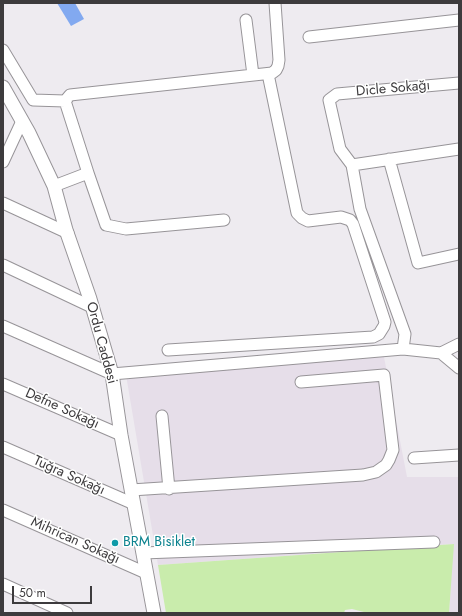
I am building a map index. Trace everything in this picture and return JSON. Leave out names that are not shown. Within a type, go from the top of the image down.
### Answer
[{"type":"main road","name":"Ordu Caddesi","points":[[3,87],[54,186],[112,374],[121,435],[154,613]]},
{"type":"street","points":[[65,101],[70,95],[268,74],[276,70],[279,60],[274,3]]},
{"type":"street","points":[[246,20],[253,75]]},
{"type":"street","points":[[310,37],[459,20]]},
{"type":"street","points":[[3,50],[33,100],[65,101]]},
{"type":"street","points":[[168,350],[370,338],[379,334],[384,326],[385,322],[353,224],[350,220],[341,217],[308,221],[297,213],[268,74]]},
{"type":"street","name":"Dicle Sokağı","points":[[352,165],[340,149],[329,100],[337,94],[459,83]]},
{"type":"street","points":[[65,101],[106,225],[126,230],[224,220]]},
{"type":"street","points":[[3,162],[22,122]]},
{"type":"street","points":[[403,349],[405,334],[360,208],[352,165],[459,148]]},
{"type":"street","points":[[389,159],[418,263],[459,254]]},
{"type":"street","points":[[54,186],[88,173]]},
{"type":"street","points":[[3,203],[68,233]]},
{"type":"street","points":[[3,265],[92,307]]},
{"type":"street","points":[[3,326],[112,374],[403,349],[441,353],[459,344]]},
{"type":"street","points":[[441,353],[459,368]]},
{"type":"street","points":[[132,490],[370,474],[386,465],[393,450],[384,375],[301,382]]},
{"type":"street","name":"Defne Sokağı","points":[[3,384],[121,435]]},
{"type":"street","points":[[162,416],[169,488]]},
{"type":"street","name":"Tuğra Sokağı","points":[[3,447],[134,504]]},
{"type":"street","points":[[414,458],[459,455]]},
{"type":"street","name":"Mihrican Sokağı","points":[[3,510],[146,573]]},
{"type":"street","points":[[143,553],[434,542]]},
{"type":"street","points":[[3,584],[67,613]]},
{"type":"shaded area","points":[[384,357],[407,477],[459,477],[459,613],[449,613],[453,544],[158,565],[126,375]]},
{"type":"green space","points":[[454,544],[449,613],[368,613],[352,609],[345,610],[344,613],[166,613],[158,565]]},
{"type":"water","points":[[57,3],[75,3],[84,19],[71,26]]},
{"type":"place","name":"BRM Bisiklet","points":[[115,543]]}]
